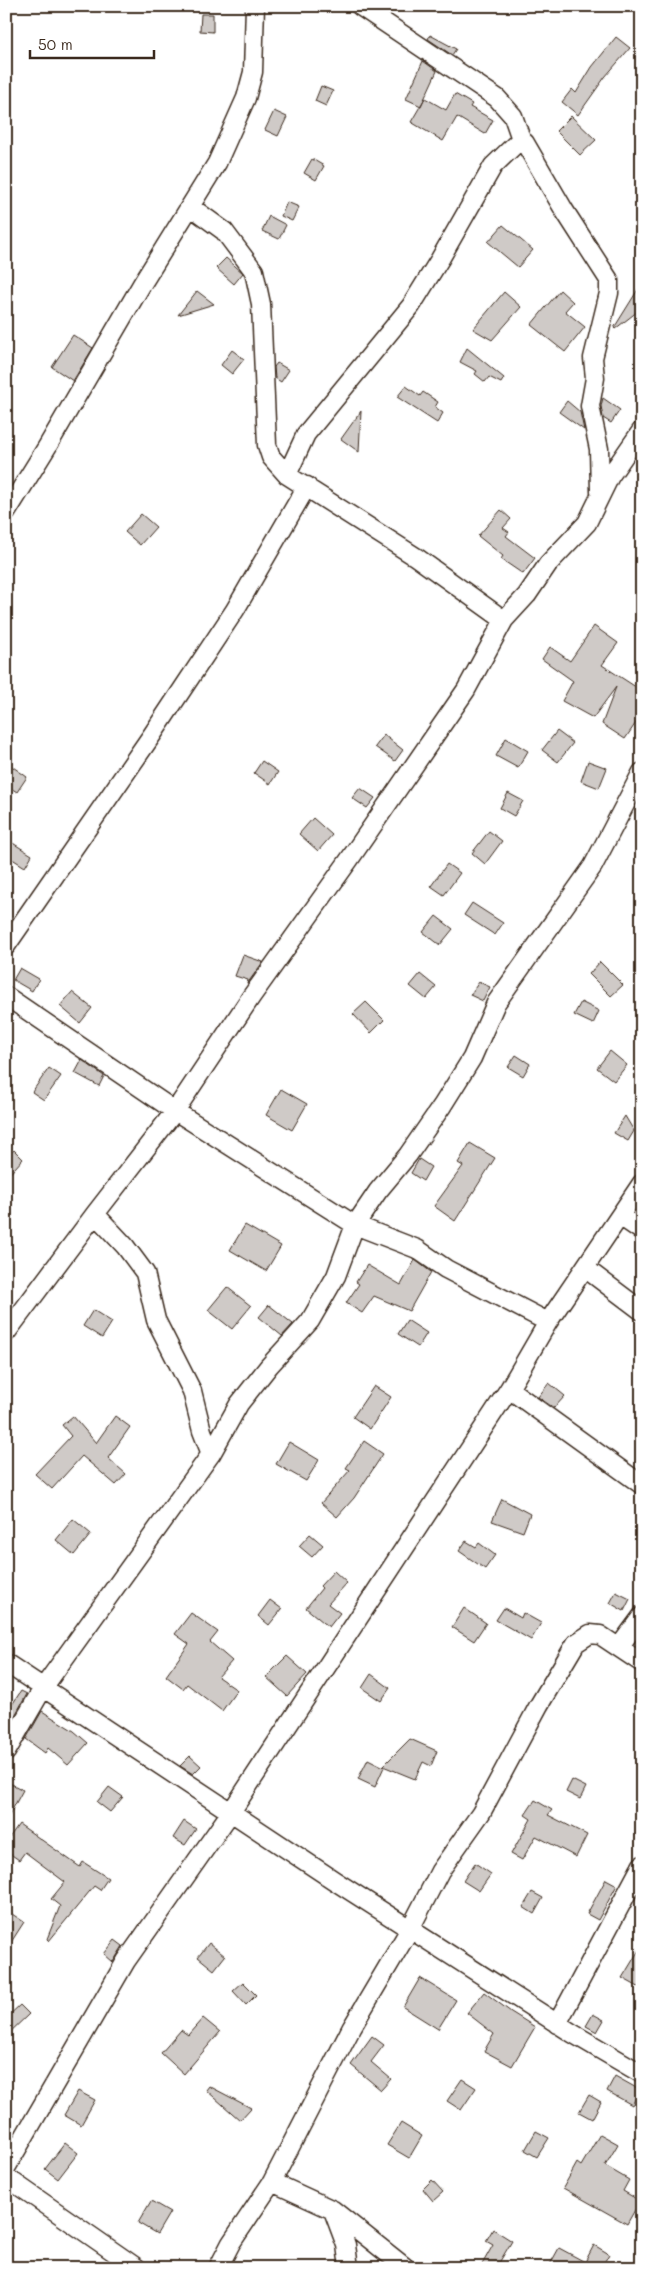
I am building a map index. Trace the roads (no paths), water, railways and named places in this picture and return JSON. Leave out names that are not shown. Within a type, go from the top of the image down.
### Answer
[{"type":"street","points":[[8,506],[47,447],[142,284],[217,163],[246,98],[253,72],[255,6]]},
{"type":"street","points":[[360,6],[498,98],[513,116],[520,140],[525,143],[564,210],[609,280],[609,293],[593,358],[595,378],[590,406],[599,449],[600,495]]},
{"type":"street","points":[[287,475],[306,434],[410,306],[440,259],[494,166],[520,140]]},
{"type":"street","points":[[191,207],[224,231],[254,271],[261,304],[267,445],[272,457],[287,475],[416,558],[504,620]]},
{"type":"street","points":[[6,1334],[95,1214],[175,1111],[251,997],[349,860],[466,690],[504,620],[527,595],[548,564],[586,522],[610,476],[642,430]]},
{"type":"street","points":[[6,946],[152,735],[235,610],[306,486]]},
{"type":"street","points":[[6,1752],[43,1688],[211,1454],[239,1404],[269,1366],[310,1321],[336,1276],[355,1225],[442,1106],[472,1058],[496,1003],[593,866],[642,772]]},
{"type":"street","points":[[6,996],[175,1111],[355,1225],[417,1249],[446,1270],[548,1322]]},
{"type":"street","points":[[6,2168],[126,1961],[231,1812],[509,1389],[548,1322],[642,1184]]},
{"type":"street","points":[[95,1214],[125,1246],[145,1273],[156,1320],[192,1391],[202,1431],[211,1454]]},
{"type":"street","points":[[620,1216],[642,1231]]},
{"type":"street","points":[[585,1268],[642,1311]]},
{"type":"street","points":[[509,1389],[642,1485]]},
{"type":"street","points":[[619,1647],[642,1616]]},
{"type":"street","points":[[218,2268],[231,2243],[272,2182],[352,2027],[410,1929],[440,1871],[480,1813],[539,1705],[576,1643],[590,1634],[600,1636],[642,1663]]},
{"type":"street","points":[[6,1663],[557,2024],[642,2074]]},
{"type":"street","points":[[557,2024],[642,1865]]},
{"type":"street","points":[[6,2177],[137,2268]]},
{"type":"street","points":[[272,2182],[333,2210],[406,2268]]},
{"type":"street","points":[[333,2210],[346,2245],[349,2268]]}]
